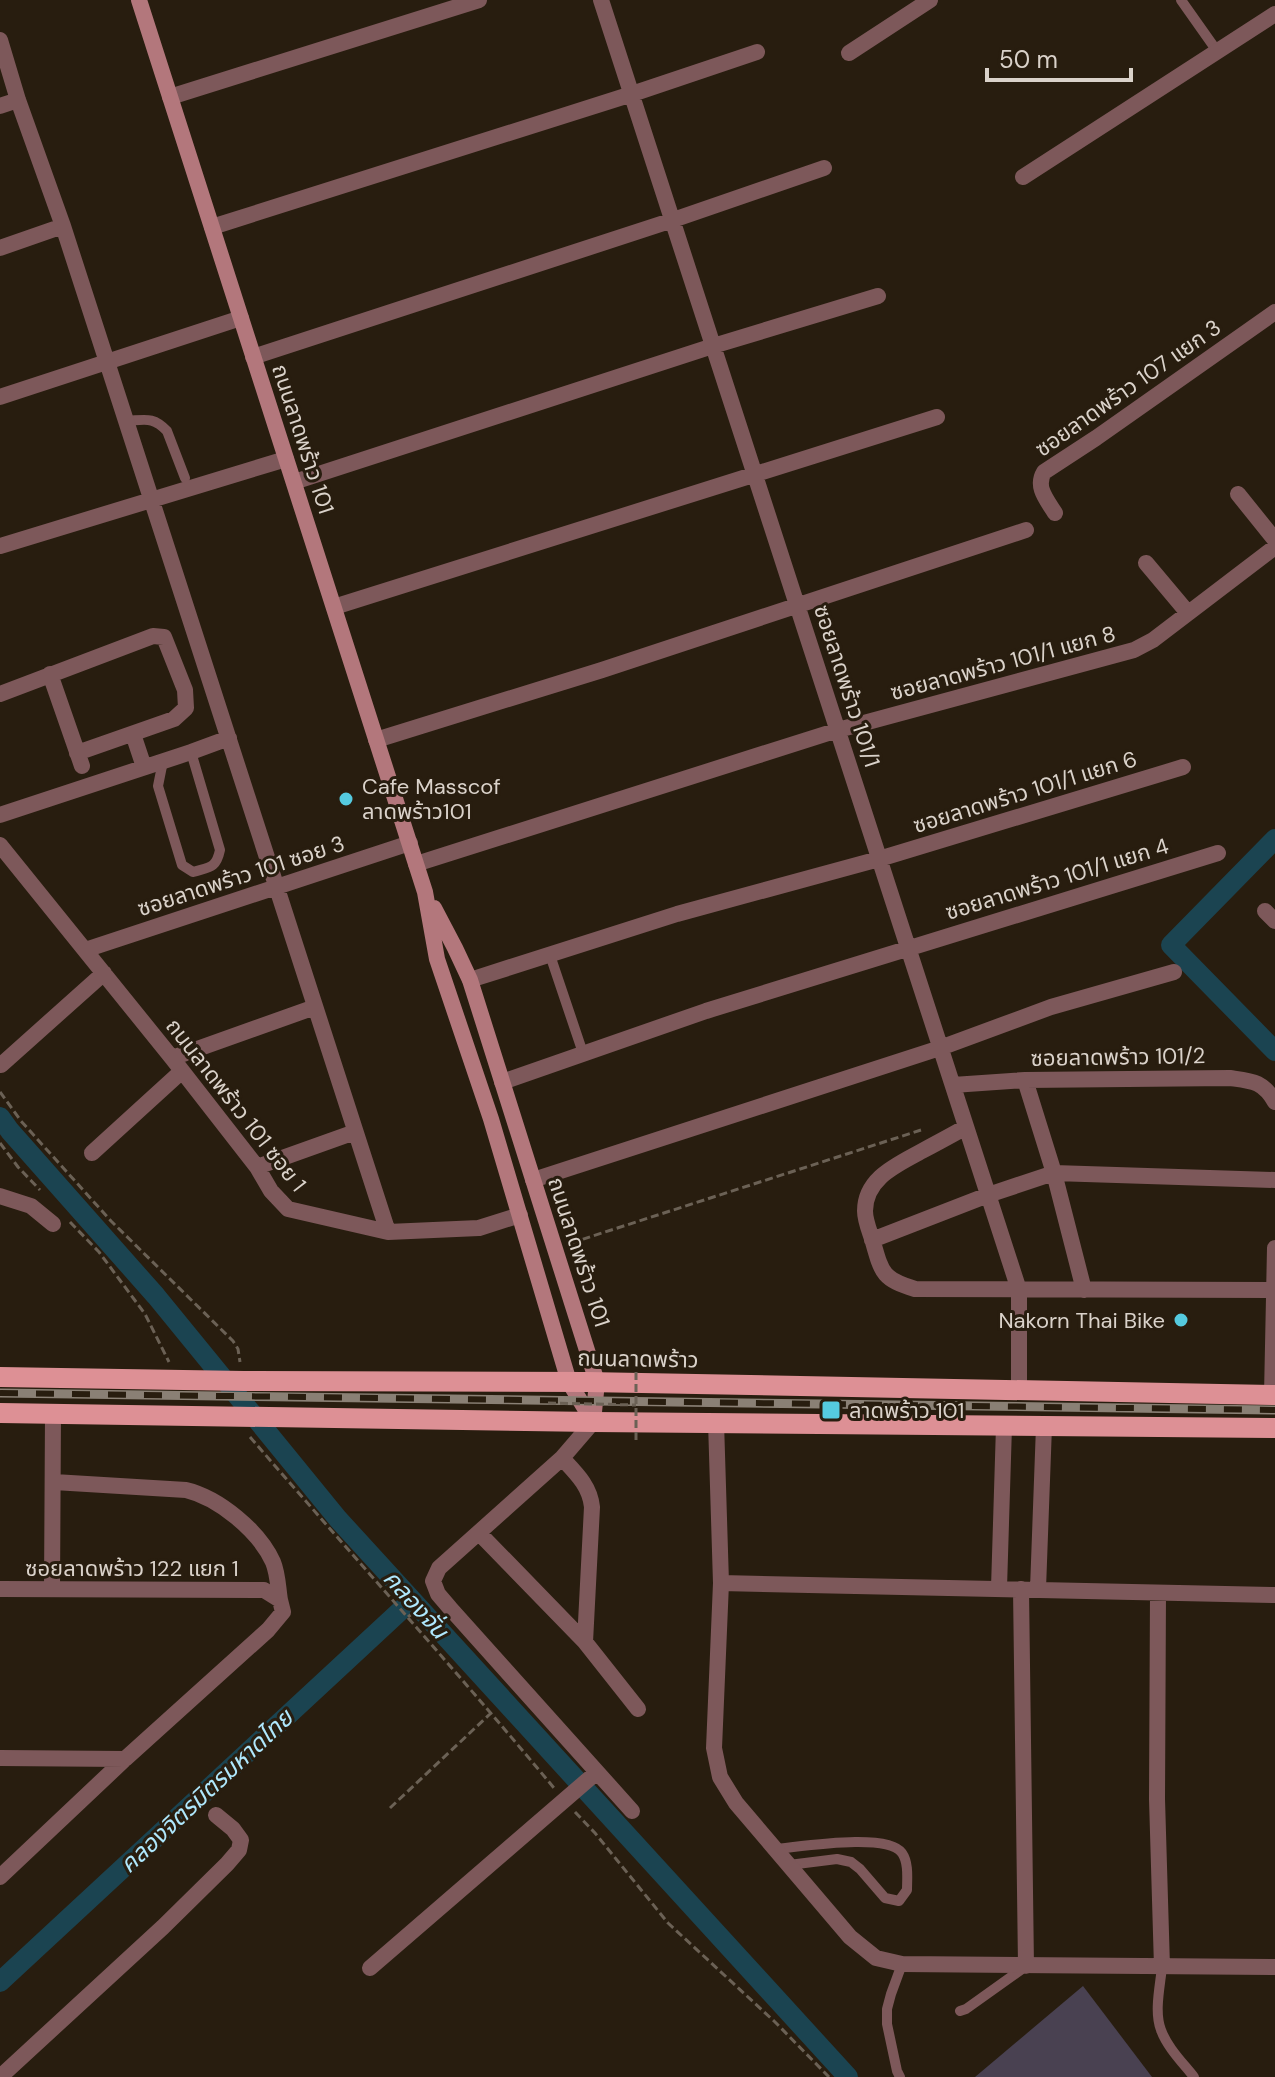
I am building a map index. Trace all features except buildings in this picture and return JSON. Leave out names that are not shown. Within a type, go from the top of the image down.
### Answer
[{"type":"main road","name":"ถนนลาดพร้าว","points":[[0,1377],[597,1382],[1273,1395]]},
{"type":"main road","points":[[0,1413],[1275,1428]]},
{"type":"street","name":"ถนนลาดพร้าว 101","points":[[139,0],[410,843],[425,892],[437,959],[491,1119],[569,1382],[593,1422]]},
{"type":"street","points":[[170,97],[479,0]]},
{"type":"street","name":"ซอยลาดพร้าว 101/1","points":[[601,0],[1019,1290],[1019,1391]]},
{"type":"street","points":[[849,53],[930,0]]},
{"type":"street","points":[[1023,177],[1275,14]]},
{"type":"street","points":[[0,40],[388,1232]]},
{"type":"street","points":[[212,227],[757,52]]},
{"type":"street","points":[[0,106],[18,100]]},
{"type":"street","points":[[253,357],[824,168]]},
{"type":"street","points":[[0,248],[63,226]]},
{"type":"street","points":[[294,482],[713,346],[878,296]]},
{"type":"street","name":"ซอยลาดพร้าว 107 แยก 3","points":[[1055,513],[1040,487],[1039,479],[1044,472],[1274,313]]},
{"type":"street","points":[[0,397],[241,318]]},
{"type":"street","points":[[334,607],[937,417]]},
{"type":"street","points":[[0,546],[286,459]]},
{"type":"street","points":[[1238,494],[1275,540]]},
{"type":"street","points":[[376,740],[602,670],[1026,530]]},
{"type":"street","name":"ซอยลาดพร้าว 101/1 แยก 8","points":[[416,864],[838,730],[1134,650],[1153,640],[1275,547]]},
{"type":"street","points":[[1146,563],[1188,613]]},
{"type":"street","points":[[0,694],[50,674],[153,636],[164,637],[185,690],[186,708],[174,719],[79,759],[50,674]]},
{"type":"street","points":[[133,734],[144,767]]},
{"type":"street","points":[[0,815],[229,738]]},
{"type":"street","name":"ซอยลาดพร้าว 101/1 แยก 6","points":[[470,980],[677,914],[879,859],[1183,767]]},
{"type":"street","name":"ซอยลาดพร้าว 101 ซอย 3","points":[[85,950],[410,843]]},
{"type":"street","name":"ถนนลาดพร้าว 101 ซอย 1","points":[[0,845],[177,1064],[257,1167],[271,1191],[288,1209],[388,1232],[479,1228],[520,1215]]},
{"type":"street","name":"ซอยลาดพร้าว 101/1 แยก 4","points":[[502,1082],[706,1011],[1218,853]]},
{"type":"street","name":"ถนนลาดพร้าว 101","points":[[425,892],[470,980],[556,1248],[597,1382],[593,1422]]},
{"type":"street","points":[[533,1180],[940,1048],[1051,1007],[1174,972]]},
{"type":"street","points":[[1,1065],[104,973]]},
{"type":"street","points":[[92,1153],[177,1064],[315,1007]]},
{"type":"street","name":"ซอยลาดพร้าว 101/2","points":[[953,1085],[1025,1080],[1230,1078],[1255,1082],[1269,1091],[1275,1102]]},
{"type":"street","points":[[1025,1080],[1054,1173],[1084,1290]]},
{"type":"street","points":[[966,1127],[886,1171],[867,1195],[865,1213],[879,1265],[886,1276],[915,1289],[1274,1290]]},
{"type":"street","points":[[257,1167],[355,1132]]},
{"type":"street","points":[[872,1240],[1054,1173],[1275,1180]]},
{"type":"street","points":[[0,1196],[31,1206],[61,1222]]},
{"type":"street","points":[[1273,1395],[1275,1248]]},
{"type":"street","points":[[52,1589],[53,1414]]},
{"type":"street","points":[[593,1422],[562,1458],[439,1568],[433,1581],[438,1594],[632,1811]]},
{"type":"street","points":[[716,1422],[721,1583],[714,1748],[720,1777],[736,1803],[850,1937],[876,1958],[902,1964],[1275,1967]]},
{"type":"street","points":[[999,1588],[1004,1426]]},
{"type":"street","points":[[1026,1966],[1030,1589],[1044,1426]]},
{"type":"street","points":[[562,1458],[591,1496],[585,1642]]},
{"type":"street","points":[[0,1877],[268,1630],[283,1612],[273,1563],[262,1545],[221,1505],[201,1493],[54,1482]]},
{"type":"street","points":[[479,1533],[585,1642],[638,1709]]},
{"type":"street","points":[[721,1583],[1275,1595]]},
{"type":"street","name":"ซอยลาดพร้าว 122 แยก 1","points":[[0,1589],[264,1590],[280,1600]]},
{"type":"street","points":[[1158,1593],[1157,1799],[1162,1967]]},
{"type":"street","points":[[0,1758],[125,1759]]},
{"type":"street","points":[[370,1968],[596,1774]]},
{"type":"street","points":[[0,2077],[163,1927],[239,1850],[241,1840],[216,1815]]},
{"type":"lane","points":[[1181,0],[1217,51]]},
{"type":"lane","points":[[126,421],[152,419],[161,425],[167,431],[185,478]]},
{"type":"lane","points":[[163,761],[159,779],[160,795],[182,865],[193,872],[214,865],[220,850],[191,752]]},
{"type":"lane","points":[[550,955],[583,1053]]},
{"type":"lane","points":[[775,1849],[832,1843],[891,1845],[902,1853],[907,1890],[899,1901],[885,1898],[860,1869],[851,1862],[837,1859],[789,1865]]},
{"type":"lane","points":[[900,2077],[887,2024],[891,1994],[902,1964]]},
{"type":"lane","points":[[960,2011],[1026,1966]]},
{"type":"lane","points":[[1162,1967],[1158,2015],[1161,2031],[1194,2077]]},
{"type":"path","points":[[0,1092],[21,1121],[111,1221],[233,1341],[247,1381]]},
{"type":"path","points":[[556,1248],[933,1126]]},
{"type":"path","points":[[0,1143],[48,1199]]},
{"type":"path","points":[[61,1222],[99,1252],[145,1314],[178,1380]]},
{"type":"path","points":[[636,1372],[636,1440]]},
{"type":"path","points":[[548,1403],[636,1405]]},
{"type":"path","points":[[234,1417],[595,1833],[668,1923],[775,2022],[829,2077]]},
{"type":"path","points":[[390,1808],[491,1713]]},
{"type":"waterway","points":[[1275,839],[1171,945],[1275,1051]]},
{"type":"waterway","name":"คลองจั่น","points":[[0,1117],[156,1296],[338,1519],[848,2077]]},
{"type":"waterway","name":"คลองจิตรมิตรมหาดไทย","points":[[0,1982],[412,1600]]},
{"type":"railway","points":[[0,1393],[1275,1410]]},
{"type":"place","name":"Cafe Masscof ลาดพร้าว101","points":[[346,799]]},
{"type":"place","name":"Nakorn Thai Bike","points":[[1181,1320]]},
{"type":"place","name":"ลาดพร้าว 101","points":[[831,1410]]}]
